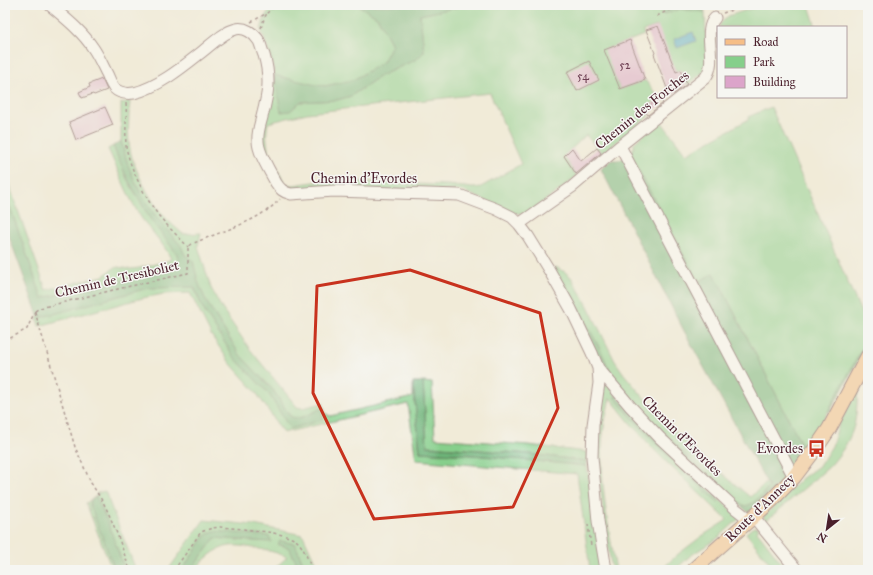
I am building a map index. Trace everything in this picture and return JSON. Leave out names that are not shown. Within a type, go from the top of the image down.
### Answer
[{"type":"main road","name":"Route d'Annecy","points":[[693,570],[772,500],[794,477],[829,429],[868,356]]},
{"type":"street","points":[[50,5],[85,38],[93,48],[112,85],[119,92],[124,93],[133,93],[168,77],[185,66],[229,32],[238,29],[247,30],[259,42],[268,67],[268,95],[258,131],[259,148],[278,187],[285,193]]},
{"type":"street","name":"Chemin des Forches","points":[[519,224],[572,187],[709,73],[710,26],[715,18]]},
{"type":"street","points":[[620,146],[794,477]]},
{"type":"street","name":"Chemin d'Evordes","points":[[285,193],[296,194],[334,191],[459,194],[512,217],[528,236],[549,270],[567,303],[598,368],[630,406],[660,438],[736,509],[752,518],[797,570]]},
{"type":"street","name":"Chemin d'Evordes","points":[[598,368],[592,457],[598,521],[606,570]]},
{"type":"path","points":[[238,29],[267,13],[276,5]]},
{"type":"path","points":[[657,16],[678,5]]},
{"type":"path","points":[[715,18],[721,14],[748,5]]},
{"type":"path","points":[[259,42],[262,23],[267,13]]},
{"type":"path","points":[[124,93],[126,146],[133,169],[141,186],[159,215],[188,247]]},
{"type":"path","name":"Chemin de Tresiboliet","points":[[35,311],[40,308],[188,273],[188,247],[196,242],[253,218],[278,202],[285,193]]},
{"type":"path","points":[[5,341],[27,329],[35,311]]},
{"type":"path","points":[[35,311],[75,447],[90,483],[108,512],[130,570]]},
{"type":"path","points":[[174,570],[201,532],[220,527],[274,533],[294,539],[302,547],[312,570]]},
{"type":"path","points":[[298,570],[308,568],[312,570]]},
{"type":"highlighted area","points":[[410,270],[540,313],[558,408],[513,507],[374,519],[313,393],[317,286]]},
{"type":"green space","points":[[276,5],[358,5],[378,18],[392,45],[383,62],[353,80],[325,86],[316,85],[290,111],[300,102],[337,100],[351,96],[380,76],[417,59],[424,51],[420,15],[458,7],[461,5],[656,5],[664,14],[680,9],[705,12],[707,65],[704,72],[687,85],[681,70],[676,72],[657,26],[643,31],[644,35],[605,50],[620,89],[645,80],[659,98],[645,110],[649,116],[602,154],[586,135],[564,156],[577,176],[526,214],[515,213],[463,191],[294,191],[284,188],[263,151],[261,135],[267,116],[274,75],[272,62],[261,30],[267,13]],"holes":[[[490,93],[521,164],[481,187],[473,188],[448,185],[354,181],[320,181],[286,185],[269,153],[267,128],[268,123],[307,113]]]},
{"type":"green space","points":[[358,5],[461,5],[458,7],[420,15],[424,52],[417,59],[380,76],[351,96],[337,100],[300,102],[290,111],[281,112],[274,75],[325,86],[353,80],[383,62],[392,45],[378,18]]},
{"type":"green space","points":[[656,5],[704,5],[705,12],[680,9],[664,14]]},
{"type":"green space","points":[[762,5],[809,5],[816,26],[720,26],[721,22],[728,16]]},
{"type":"green space","points":[[130,101],[128,132],[130,150],[135,166],[148,193],[163,215],[183,234],[201,233],[198,246],[211,288],[221,307],[249,348],[297,407],[302,408],[323,403],[325,413],[330,416],[413,397],[413,382],[420,452],[473,455],[587,466],[601,570],[590,570],[577,474],[416,460],[408,404],[283,433],[255,391],[230,363],[211,335],[190,293],[164,294],[143,298],[39,326],[37,318],[148,288],[194,287],[203,309],[234,357],[269,394],[290,428],[323,420],[322,408],[298,418],[290,416],[273,390],[240,355],[206,301],[198,282],[193,261],[185,255],[181,246],[145,201],[128,165],[121,141],[121,103]]},
{"type":"green space","points":[[771,107],[864,319],[868,313],[868,338],[820,427],[805,451],[714,273],[698,282],[630,154],[634,147],[634,143],[660,120],[686,154],[749,119],[748,117]]},
{"type":"green space","points":[[121,141],[128,165],[145,201],[181,246],[185,255],[193,261],[198,282],[206,301],[240,355],[273,390],[290,416],[298,418],[306,416],[322,408],[323,420],[290,429],[269,394],[234,357],[203,309],[194,287],[148,288],[39,318],[5,226],[5,193],[42,298],[170,270],[177,265],[177,254],[151,220],[127,178],[113,146]]},
{"type":"green space","points":[[113,146],[127,179],[151,220],[177,254],[177,265],[170,270],[42,298],[5,193],[5,173],[46,290],[103,276],[114,268],[118,267],[130,269],[139,268],[171,259],[161,243],[142,219],[132,202],[108,149]]},
{"type":"green space","points":[[630,154],[698,282],[714,273],[805,451],[781,482],[751,511],[748,512],[674,449],[609,378],[563,287],[566,285],[609,369],[626,393],[682,451],[738,502],[745,506],[749,505],[758,498],[769,487],[683,329],[601,169],[611,160],[620,160]]},
{"type":"green space","points":[[556,267],[571,277],[587,304],[615,361],[651,406],[698,453],[750,497],[767,482],[769,487],[761,496],[749,505],[745,506],[738,502],[682,451],[626,393],[609,369],[600,349],[553,269]]},
{"type":"green space","points":[[868,338],[868,343],[830,412],[828,411]]},
{"type":"green space","points":[[603,378],[617,396],[614,397],[656,444],[696,482],[718,501],[720,500],[740,518],[718,538],[690,556],[675,570],[661,570],[677,555],[702,536],[727,520],[659,455],[610,398],[603,437],[602,465],[606,510],[616,570],[612,570],[606,536],[598,467],[598,441]]},
{"type":"green space","points":[[413,382],[423,382],[427,446],[530,454],[587,461],[587,466],[473,455],[420,452]]},
{"type":"green space","points":[[423,382],[432,383],[435,438],[528,445],[587,452],[587,461],[530,454],[427,446]]},
{"type":"green space","points":[[858,390],[854,427],[849,440],[838,457],[829,467],[766,521],[763,517],[801,479],[820,465],[832,446],[839,424]]},
{"type":"green space","points":[[617,396],[720,500],[718,502],[683,471],[656,444],[614,397]]},
{"type":"green space","points":[[105,491],[136,570],[125,570],[108,523],[96,496],[97,493]]},
{"type":"green space","points":[[96,496],[108,523],[125,570],[115,570],[90,505],[91,500]]},
{"type":"green space","points":[[91,500],[90,505],[115,570],[112,570],[86,503]]},
{"type":"green space","points":[[204,520],[254,525],[303,535],[319,570],[306,570],[295,544],[280,541],[279,545],[289,547],[300,570],[273,570],[287,557],[267,550],[230,546],[219,549],[194,570],[191,570],[215,538],[271,541],[205,536],[182,570],[168,570]]},
{"type":"green space","points":[[755,527],[759,528],[757,531],[787,570],[775,570],[746,533]]},
{"type":"green space","points":[[214,531],[269,536],[272,542],[215,538],[191,570],[182,570],[205,536]]},
{"type":"green space","points":[[280,541],[295,544],[306,570],[300,570],[289,548],[278,544]]},
{"type":"water","points":[[693,32],[696,41],[677,48],[674,39]]},
{"type":"building","points":[[658,26],[676,72],[681,70],[687,84],[674,94],[668,91],[646,30]]},
{"type":"building","points":[[630,40],[645,80],[620,89],[604,50]]},
{"type":"building","points":[[589,61],[599,80],[577,91],[567,72]]},
{"type":"building","points":[[102,79],[107,90],[82,98],[79,92],[90,87],[89,84]]},
{"type":"building","points":[[659,98],[663,103],[648,115],[644,110]]},
{"type":"building","points":[[105,107],[113,125],[76,140],[69,122]]},
{"type":"building","points":[[572,148],[581,161],[597,148],[601,153],[576,174],[564,156]]},
{"type":"place","name":"Evordes","points":[[816,448]]}]
